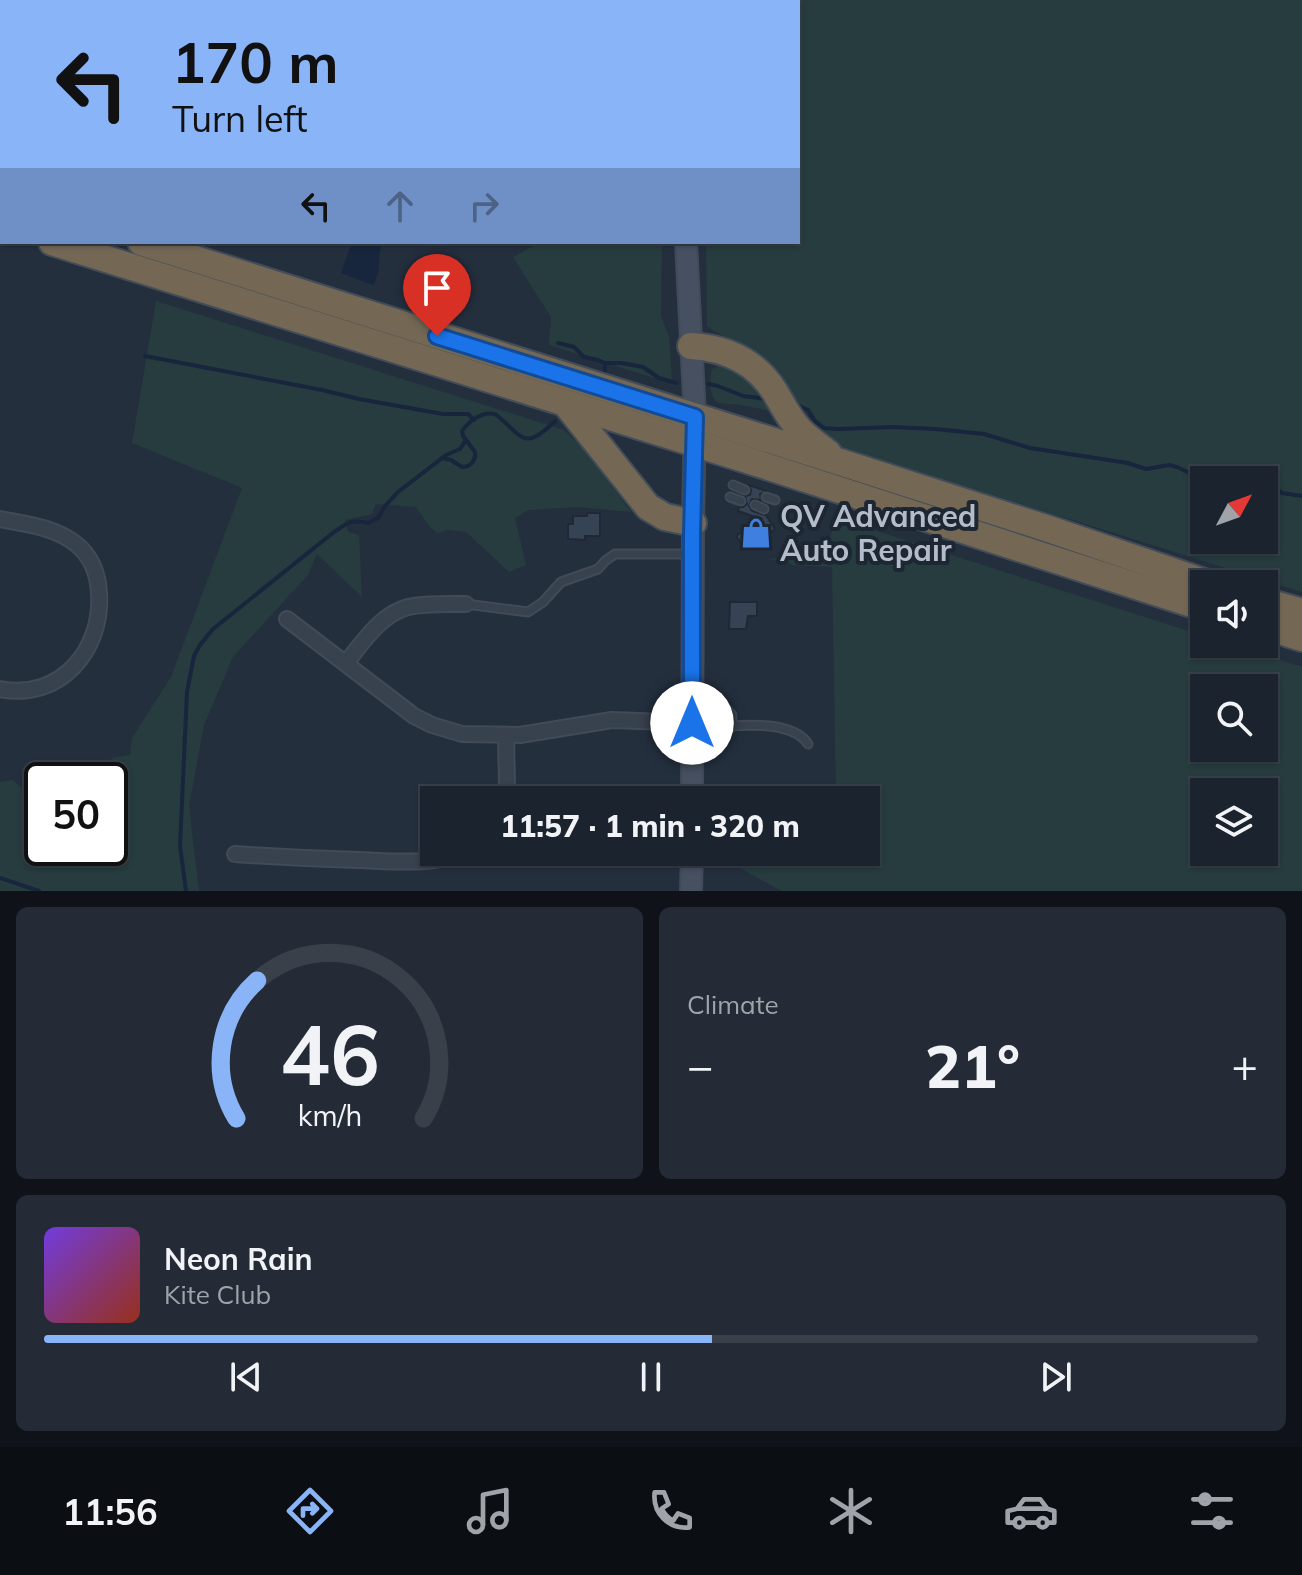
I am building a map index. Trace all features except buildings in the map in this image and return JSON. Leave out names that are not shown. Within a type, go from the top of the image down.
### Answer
[{"type":"highway","points":[[58,244],[1190,603]]},
{"type":"highway","points":[[147,244],[840,462],[1190,577]]},
{"type":"highway","points":[[691,346],[718,350],[751,364],[774,391],[798,428],[840,462]]},
{"type":"highway","points":[[565,403],[648,507],[665,517],[693,523]]},
{"type":"highway","points":[[1278,605],[1302,612]]},
{"type":"highway","points":[[1278,630],[1302,638]]},
{"type":"main road","points":[[686,244],[695,417],[692,786]]},
{"type":"main road","points":[[691,891],[692,866]]},
{"type":"street","points":[[0,519],[53,531],[78,545],[95,570],[99,599],[96,630],[83,657],[73,668],[34,689],[0,689]]},
{"type":"street","points":[[346,663],[375,629],[408,607],[466,604]]},
{"type":"street","points":[[287,619],[414,716],[462,734],[542,733],[612,720],[692,720]]},
{"type":"street","points":[[507,735],[507,786]]},
{"type":"street","points":[[235,854],[292,859],[420,861]]},
{"type":"lane","points":[[733,485],[745,490]]},
{"type":"lane","points":[[730,497],[741,501]]},
{"type":"lane","points":[[766,497],[775,500]]},
{"type":"lane","points":[[755,505],[764,509]]},
{"type":"lane","points":[[466,604],[528,612],[543,602],[561,582],[598,569],[615,554],[693,554]]},
{"type":"lane","points":[[692,720],[727,710],[732,715],[732,727]]},
{"type":"lane","points":[[692,720],[732,727],[771,726],[797,732],[808,744]]},
{"type":"green space","points":[[800,0],[1302,0],[1302,592],[1278,584],[1278,570],[1232,570],[839,447],[821,430],[782,381],[742,347],[707,326],[706,244],[800,244]]},
{"type":"green space","points":[[537,244],[662,244],[661,316],[669,336],[672,380],[664,381],[549,345],[551,317],[513,257]]},
{"type":"green space","points":[[156,301],[564,430],[585,450],[631,512],[579,507],[528,510],[515,518],[526,565],[509,572],[466,532],[447,530],[438,533],[416,507],[376,504],[372,514],[345,520],[348,532],[359,535],[362,597],[317,554],[308,575],[233,657],[204,725],[189,806],[199,891],[0,891],[0,782],[13,780],[24,790],[24,866],[128,866],[128,762],[109,762],[112,758],[130,755],[132,738],[171,677],[242,488],[132,443]]},
{"type":"green space","points":[[720,366],[737,371],[750,381],[770,408],[768,411],[717,402],[713,398],[710,381],[712,369]]},
{"type":"green space","points":[[836,518],[1190,632],[1190,658],[1274,658],[1302,667],[1302,891],[782,891],[736,866],[880,866],[880,786],[836,786],[832,567],[793,565],[767,559],[815,556],[827,548]]},
{"type":"water","points":[[351,244],[382,244],[378,274],[373,285],[341,273]]},
{"type":"waterway","points":[[558,343],[574,347],[584,357],[605,363],[643,367],[659,378],[676,383]]},
{"type":"waterway","points":[[145,356],[359,399],[443,414],[468,414],[474,420]]},
{"type":"waterway","points":[[605,363],[605,373]]},
{"type":"waterway","points":[[708,384],[743,396],[767,399]]},
{"type":"waterway","points":[[793,403],[808,410],[824,428],[892,427],[984,434],[1030,448],[1128,463],[1146,469],[1169,465],[1190,473]]},
{"type":"waterway","points":[[442,458],[462,467],[472,462],[475,452],[462,431],[481,415],[495,414],[517,434],[529,439],[555,421]]},
{"type":"waterway","points":[[186,891],[180,846],[187,692],[194,656],[200,645],[213,629],[334,532],[350,523],[368,523],[378,518],[398,492],[446,455],[460,449],[466,440]]},
{"type":"waterway","points":[[1278,490],[1302,496]]},
{"type":"waterway","points":[[0,878],[39,891]]},
{"type":"place","name":"QV Advanced Auto Repair","points":[[756,533]]},
{"type":"route","points":[[437,336],[695,417],[692,723]]}]
